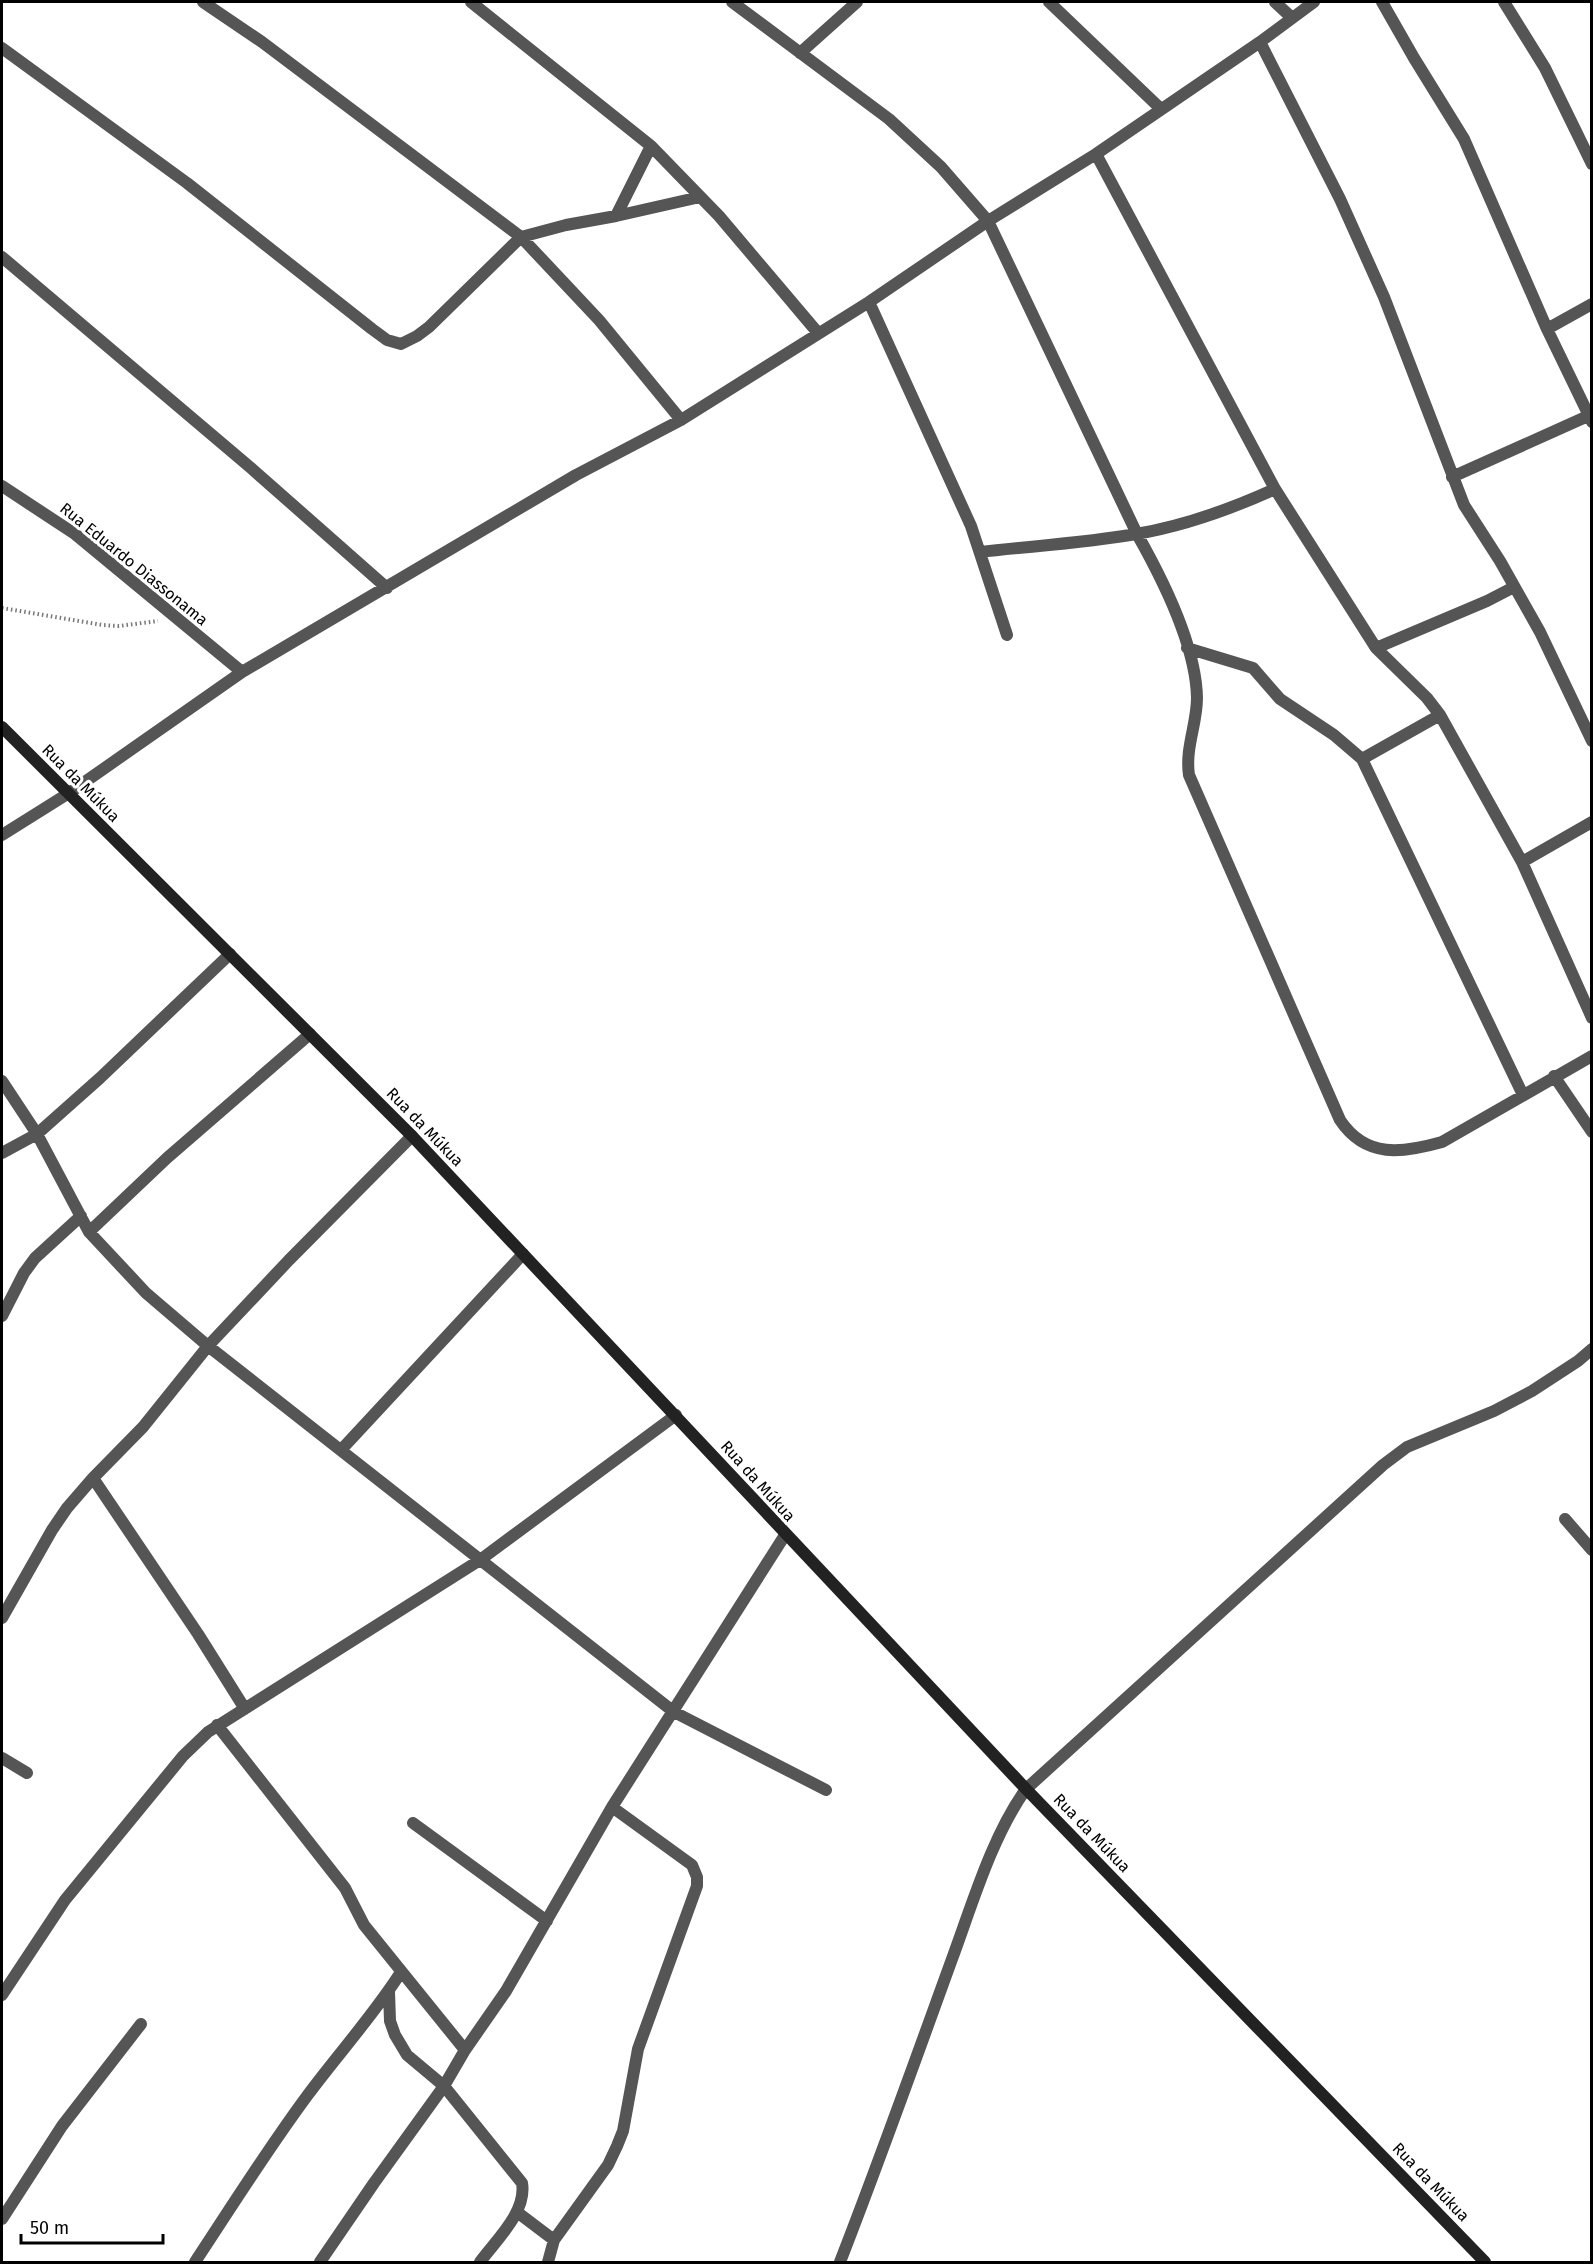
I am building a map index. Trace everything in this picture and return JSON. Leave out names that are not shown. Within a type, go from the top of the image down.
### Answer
[{"type":"street","points":[[203,2],[262,42],[520,237],[599,320],[681,420]]},
{"type":"street","points":[[471,2],[651,146],[700,197],[818,333]]},
{"type":"street","points":[[732,2],[889,119],[940,167],[988,221],[1137,534],[1156,568],[1182,630],[1197,697],[1187,761],[1189,775],[1346,1128],[1360,1142],[1370,1147],[1399,1150],[1421,1148],[1442,1142],[1592,1056]]},
{"type":"street","points":[[800,53],[857,2]]},
{"type":"street","points":[[1049,2],[1161,110]]},
{"type":"street","points":[[1275,2],[1291,18]]},
{"type":"street","points":[[2,835],[69,793],[242,672],[576,475],[681,420],[869,302],[988,221],[1096,154],[1260,42],[1314,2]]},
{"type":"street","points":[[1382,2],[1464,139],[1547,329],[1590,419],[1452,477]]},
{"type":"street","points":[[1504,2],[1545,68],[1592,164]]},
{"type":"street","points":[[1260,42],[1340,199],[1384,297],[1464,505],[1540,632],[1592,741]]},
{"type":"street","points":[[2,48],[187,183],[387,340],[401,344],[417,336],[443,314],[520,237],[700,197]]},
{"type":"street","points":[[616,216],[651,146]]},
{"type":"street","points":[[1096,154],[1275,489],[1376,648],[1427,698],[1440,715],[1522,862],[1592,1018]]},
{"type":"street","points":[[2,257],[242,460],[387,588]]},
{"type":"street","points":[[869,302],[980,552],[1007,635]]},
{"type":"street","points":[[1547,329],[1592,304]]},
{"type":"street","name":"Rua Eduardo Diassonama","points":[[2,486],[75,534],[242,672]]},
{"type":"street","points":[[980,552],[1137,534],[1209,515],[1275,489]]},
{"type":"street","points":[[1376,648],[1487,601],[1514,587]]},
{"type":"street","points":[[1187,648],[1253,668],[1280,699],[1334,735],[1362,759],[1523,1095]]},
{"type":"street","points":[[1362,759],[1440,715]]},
{"type":"street","name":"Rua da Múkua","points":[[2,728],[412,1136],[1026,1789],[1485,2262]]},
{"type":"street","points":[[1522,862],[1592,822]]},
{"type":"street","points":[[2,1153],[37,1134],[100,1078],[230,954]]},
{"type":"street","points":[[89,1232],[167,1158],[310,1034]]},
{"type":"street","points":[[1554,1076],[1592,1132]]},
{"type":"street","points":[[2,1081],[37,1134],[89,1232],[146,1293],[208,1346],[674,1712],[826,1790]]},
{"type":"street","points":[[2,1618],[52,1530],[93,1478],[143,1427],[208,1346],[289,1260],[412,1136]]},
{"type":"street","points":[[2,1316],[24,1273],[35,1258],[81,1216]]},
{"type":"street","points":[[341,1450],[523,1254]]},
{"type":"street","points":[[840,2262],[976,1895],[1002,1831],[1014,1806],[1026,1789],[1383,1465],[1407,1447],[1494,1411],[1532,1391],[1578,1361],[1592,1349]]},
{"type":"street","points":[[2,1995],[65,1900],[183,1756],[218,1725],[480,1560],[676,1415]]},
{"type":"street","points":[[93,1478],[198,1634],[245,1709]]},
{"type":"street","points":[[1565,1519],[1592,1550]]},
{"type":"street","points":[[320,2262],[444,2086],[465,2050],[506,1991],[612,1807],[785,1534]]},
{"type":"street","points":[[218,1725],[345,1888],[364,1925],[465,2050]]},
{"type":"street","points":[[2,1758],[27,1773]]},
{"type":"street","points":[[548,2262],[554,2240],[608,2164],[623,2131],[638,2049],[697,1886],[697,1877],[692,1865],[612,1807]]},
{"type":"street","points":[[413,1823],[547,1921]]},
{"type":"street","points":[[195,2262],[237,2196],[307,2096],[389,1992],[402,1972]]},
{"type":"street","points":[[389,1992],[390,2021],[395,2036],[407,2055],[444,2086],[522,2183],[523,2189],[517,2212],[480,2262]]},
{"type":"street","points":[[2,2219],[62,2126],[141,2024]]},
{"type":"street","points":[[517,2212],[554,2240]]},
{"type":"path","points":[[2,608],[119,626],[176,618]]}]
